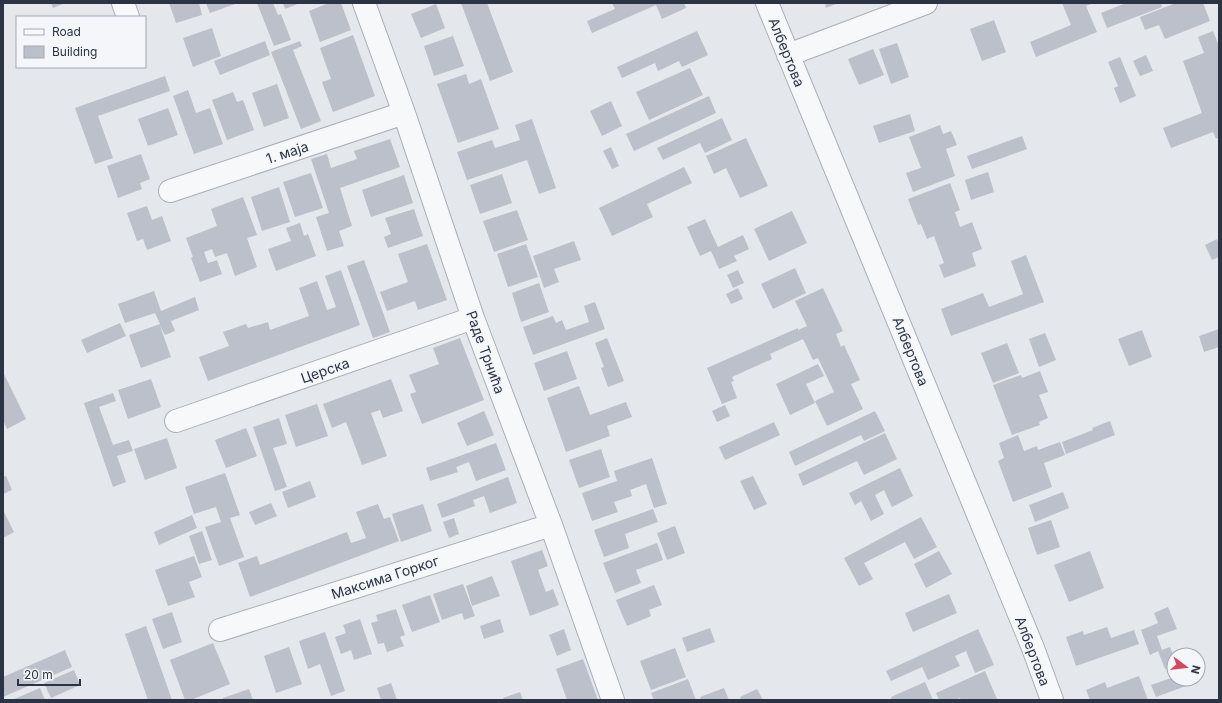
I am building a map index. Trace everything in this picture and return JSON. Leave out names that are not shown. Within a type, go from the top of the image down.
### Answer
[{"type":"street","points":[[123,3],[128,16]]},
{"type":"street","name":"Раде Трнића","points":[[364,3],[404,114],[473,318],[551,525],[613,700]]},
{"type":"street","name":"Албертова","points":[[768,3],[788,55],[1033,648],[1052,700]]},
{"type":"street","points":[[788,55],[926,3]]},
{"type":"street","name":"1. маја","points":[[170,191],[404,114]]},
{"type":"street","name":"Церска","points":[[176,421],[473,318]]},
{"type":"street","name":"Максима Горког","points":[[220,630],[551,525]]},
{"type":"building","points":[[51,3],[65,3],[53,8]]},
{"type":"building","points":[[169,3],[199,3],[202,15],[176,23]]},
{"type":"building","points":[[206,3],[238,3],[210,13]]},
{"type":"building","points":[[257,3],[273,3],[278,15],[281,14],[291,40],[274,46]]},
{"type":"building","points":[[283,3],[300,3],[285,9]]},
{"type":"building","points":[[329,3],[341,3],[351,30],[320,42],[309,11]]},
{"type":"building","points":[[461,3],[487,3],[513,72],[490,81]]},
{"type":"building","points":[[612,3],[684,3],[686,8],[662,19],[656,5],[592,33],[587,21],[615,9]]},
{"type":"building","points":[[825,3],[838,3],[826,8]]},
{"type":"building","points":[[1062,3],[1094,3],[1086,6],[1097,32],[1036,57],[1030,42],[1071,25]]},
{"type":"building","points":[[1126,3],[1161,3],[1162,7],[1107,28],[1101,13]]},
{"type":"building","points":[[1176,3],[1203,3],[1210,21],[1165,39],[1159,25],[1145,30],[1140,17]]},
{"type":"building","points":[[436,4],[445,28],[421,38],[411,14]]},
{"type":"building","points":[[994,20],[1006,52],[982,61],[970,29]]},
{"type":"building","points":[[212,28],[221,56],[193,67],[183,38]]},
{"type":"building","points":[[697,31],[708,55],[682,67],[679,61],[658,71],[655,63],[622,78],[617,67]]},
{"type":"building","points":[[1213,31],[1219,46],[1219,137],[1216,139],[1213,132],[1171,148],[1163,128],[1202,113],[1183,61],[1204,53],[1198,37]]},
{"type":"building","points":[[353,35],[375,96],[333,112],[322,82],[331,79],[320,48]]},
{"type":"building","points":[[453,36],[464,66],[434,76],[424,46]]},
{"type":"building","points":[[265,41],[270,55],[220,75],[214,61]]},
{"type":"building","points":[[300,41],[302,46],[293,50],[321,121],[301,129],[271,52]]},
{"type":"building","points":[[897,43],[909,77],[891,84],[879,49]]},
{"type":"building","points":[[873,49],[884,75],[859,85],[848,59]]},
{"type":"building","points":[[1146,55],[1153,71],[1140,76],[1133,61]]},
{"type":"building","points":[[1120,57],[1136,96],[1120,103],[1114,88],[1118,86],[1108,62]]},
{"type":"building","points":[[690,68],[703,95],[649,120],[636,92]]},
{"type":"building","points":[[466,74],[469,84],[481,79],[499,129],[458,143],[437,84]]},
{"type":"building","points":[[165,76],[170,91],[98,116],[113,158],[95,164],[75,108]]},
{"type":"building","points":[[277,84],[289,118],[264,127],[252,93]]},
{"type":"building","points":[[188,90],[196,113],[210,108],[223,144],[194,154],[173,96]]},
{"type":"building","points":[[233,92],[237,102],[243,100],[254,130],[227,140],[212,100]]},
{"type":"building","points":[[709,96],[716,113],[634,151],[626,134]]},
{"type":"building","points":[[611,101],[622,126],[602,136],[590,111]]},
{"type":"building","points":[[168,108],[178,135],[148,146],[138,119]]},
{"type":"building","points":[[910,114],[915,131],[879,143],[873,126]]},
{"type":"building","points":[[722,118],[732,140],[705,153],[700,143],[663,160],[657,148]]},
{"type":"building","points":[[532,119],[556,188],[539,194],[527,160],[467,180],[457,152],[492,140],[495,148],[520,140],[515,125]]},
{"type":"building","points":[[940,125],[943,134],[951,131],[957,145],[946,149],[955,176],[913,192],[906,173],[921,168],[909,137]]},
{"type":"building","points":[[1022,136],[1027,149],[972,169],[967,156]]},
{"type":"building","points":[[746,138],[768,186],[740,198],[726,168],[714,174],[706,156]]},
{"type":"building","points":[[390,139],[400,167],[340,188],[352,226],[339,231],[344,246],[327,251],[316,217],[329,213],[311,159],[327,154],[331,168],[357,159],[354,151]]},
{"type":"building","points":[[611,147],[619,166],[612,169],[603,151]]},
{"type":"building","points":[[141,154],[150,179],[140,183],[142,189],[118,198],[107,166]]},
{"type":"building","points":[[684,167],[692,183],[647,204],[653,217],[612,236],[599,208]]},
{"type":"building","points":[[988,172],[994,192],[971,200],[965,180]]},
{"type":"building","points":[[311,173],[323,208],[295,217],[283,182]]},
{"type":"building","points":[[502,174],[512,203],[480,214],[470,185]]},
{"type":"building","points":[[404,175],[413,203],[371,217],[362,190]]},
{"type":"building","points":[[950,183],[960,210],[955,212],[960,227],[972,222],[982,249],[972,253],[976,266],[944,278],[939,265],[944,263],[934,236],[927,239],[921,224],[918,225],[908,199]]},
{"type":"building","points":[[279,187],[290,222],[262,231],[251,197]]},
{"type":"building","points":[[243,197],[257,235],[247,238],[257,267],[235,276],[227,253],[215,257],[212,249],[204,252],[208,263],[217,260],[222,274],[200,282],[191,258],[193,257],[186,238],[217,226],[211,209]]},
{"type":"building","points":[[147,206],[152,220],[162,216],[171,241],[147,250],[143,239],[137,241],[127,213]]},
{"type":"building","points":[[414,209],[423,236],[388,248],[384,237],[391,234],[385,218]]},
{"type":"building","points":[[517,210],[528,240],[494,252],[483,221]]},
{"type":"building","points":[[792,211],[807,243],[769,261],[754,229]]},
{"type":"building","points":[[705,219],[718,247],[743,235],[749,249],[734,256],[737,261],[719,269],[711,251],[700,256],[687,227]]},
{"type":"building","points":[[300,223],[304,236],[308,234],[316,256],[276,271],[268,249],[291,241],[286,228]]},
{"type":"building","points":[[1217,239],[1219,244],[1219,257],[1212,260],[1205,245]]},
{"type":"building","points":[[574,241],[581,260],[554,269],[559,282],[544,288],[533,256]]},
{"type":"building","points":[[427,244],[447,300],[418,310],[415,301],[387,311],[380,292],[408,282],[398,254]]},
{"type":"building","points":[[526,244],[538,277],[508,287],[497,254]]},
{"type":"building","points":[[1026,255],[1044,302],[951,336],[941,309],[983,293],[989,307],[1023,294],[1011,261]]},
{"type":"building","points":[[364,260],[390,332],[373,338],[347,266]]},
{"type":"building","points":[[795,268],[806,293],[773,309],[761,284]]},
{"type":"building","points":[[341,270],[360,325],[208,381],[199,357],[229,346],[223,332],[246,324],[248,328],[268,322],[270,330],[309,316],[299,288],[317,281],[327,310],[336,307],[325,276]]},
{"type":"building","points":[[738,270],[744,283],[733,288],[727,275]]},
{"type":"building","points":[[539,283],[549,312],[521,322],[512,293]]},
{"type":"building","points":[[738,288],[743,299],[731,304],[726,294]]},
{"type":"building","points":[[823,288],[843,331],[836,334],[841,347],[844,345],[860,380],[851,384],[863,409],[827,426],[815,401],[834,392],[818,358],[813,360],[803,339],[770,354],[772,359],[732,377],[734,381],[731,382],[737,398],[722,404],[707,368],[798,328],[798,330],[807,326],[795,301]]},
{"type":"building","points":[[154,291],[161,311],[195,297],[199,310],[171,321],[175,331],[165,335],[160,326],[171,357],[141,368],[129,335],[160,324],[155,313],[125,323],[118,304]]},
{"type":"building","points":[[595,302],[605,329],[533,355],[523,327],[553,316],[556,323],[562,320],[566,330],[589,322],[584,306]]},
{"type":"building","points":[[120,323],[126,336],[87,353],[81,340]]},
{"type":"building","points":[[1219,329],[1219,347],[1204,352],[1199,336]]},
{"type":"building","points":[[1142,330],[1152,357],[1129,366],[1118,339]]},
{"type":"building","points":[[1045,333],[1056,360],[1039,367],[1029,339]]},
{"type":"building","points":[[460,338],[484,400],[422,424],[410,394],[416,392],[409,375],[439,364],[433,348]]},
{"type":"building","points":[[607,338],[624,381],[608,387],[601,368],[604,367],[595,343]]},
{"type":"building","points":[[1007,343],[1019,373],[993,383],[981,353]]},
{"type":"building","points":[[567,351],[577,379],[544,391],[534,363]]},
{"type":"building","points":[[818,364],[824,376],[806,384],[815,403],[790,415],[776,384]]},
{"type":"building","points":[[1040,371],[1048,392],[1039,395],[1048,418],[1039,422],[1040,425],[1012,435],[993,385],[1021,375],[1022,378]]},
{"type":"building","points":[[3,372],[26,419],[7,429],[3,420]]},
{"type":"building","points":[[151,379],[161,407],[128,419],[118,390]]},
{"type":"building","points":[[391,379],[403,411],[383,418],[380,410],[371,413],[387,456],[362,465],[346,422],[332,428],[323,404]]},
{"type":"building","points":[[579,386],[590,415],[626,402],[632,417],[607,426],[610,436],[566,452],[547,398]]},
{"type":"building","points":[[113,393],[116,401],[99,407],[113,445],[129,440],[133,451],[117,456],[126,482],[113,487],[84,403]]},
{"type":"building","points":[[317,404],[328,436],[296,447],[285,415]]},
{"type":"building","points":[[725,405],[730,416],[717,422],[712,411]]},
{"type":"building","points":[[484,411],[494,435],[467,446],[457,423]]},
{"type":"building","points":[[875,411],[885,431],[864,441],[861,435],[795,466],[789,452]]},
{"type":"building","points":[[279,418],[287,444],[273,448],[287,487],[275,491],[253,427]]},
{"type":"building","points":[[1110,421],[1115,435],[1066,454],[1062,442],[1093,430],[1092,428]]},
{"type":"building","points":[[774,422],[780,435],[725,460],[719,447]]},
{"type":"building","points":[[246,428],[257,456],[226,468],[215,440]]},
{"type":"building","points":[[885,433],[897,459],[864,475],[857,461],[803,486],[798,474]]},
{"type":"building","points":[[1018,435],[1024,451],[1037,446],[1038,450],[1060,442],[1065,455],[1044,463],[1052,487],[1013,502],[998,461],[1004,458],[999,443]]},
{"type":"building","points":[[167,438],[177,468],[145,480],[134,449]]},
{"type":"building","points":[[496,443],[506,470],[476,481],[469,462],[456,467],[458,472],[430,481],[426,468]]},
{"type":"building","points":[[601,449],[610,477],[579,488],[569,460]]},
{"type":"building","points":[[652,458],[667,504],[654,508],[646,484],[630,490],[632,496],[614,502],[618,512],[592,521],[582,493],[617,481],[614,471]]},
{"type":"building","points":[[900,468],[913,496],[892,507],[884,490],[875,495],[884,514],[871,521],[861,501],[855,505],[849,493]]},
{"type":"building","points":[[225,473],[240,515],[230,518],[244,557],[219,566],[205,527],[221,522],[216,507],[194,514],[185,487]]},
{"type":"building","points":[[6,476],[12,490],[3,494],[3,477]]},
{"type":"building","points":[[753,476],[767,504],[754,510],[740,481]]},
{"type":"building","points":[[508,477],[517,503],[490,513],[484,496],[473,500],[475,506],[442,518],[437,504]]},
{"type":"building","points":[[310,481],[316,497],[288,508],[282,492]]},
{"type":"building","points":[[1063,492],[1069,508],[1035,522],[1029,505]]},
{"type":"building","points":[[271,503],[277,516],[255,525],[249,512]]},
{"type":"building","points":[[378,504],[384,519],[390,517],[399,541],[250,597],[238,563],[257,556],[260,565],[347,532],[351,543],[366,538],[356,512]]},
{"type":"building","points":[[423,504],[432,531],[401,542],[392,514]]},
{"type":"building","points":[[653,509],[658,522],[625,534],[629,548],[604,557],[594,530]]},
{"type":"building","points":[[3,510],[14,532],[3,538]]},
{"type":"building","points":[[192,515],[197,528],[159,545],[154,532]]},
{"type":"building","points":[[921,517],[937,547],[914,559],[905,542],[864,563],[873,579],[859,586],[844,558]]},
{"type":"building","points":[[454,518],[459,534],[449,538],[443,522]]},
{"type":"building","points":[[1051,520],[1060,547],[1037,555],[1028,528]]},
{"type":"building","points":[[675,526],[685,553],[667,560],[657,533]]},
{"type":"building","points":[[202,531],[212,560],[199,564],[189,536]]},
{"type":"building","points":[[657,543],[663,560],[636,570],[641,583],[615,593],[603,563]]},
{"type":"building","points":[[542,550],[548,566],[538,570],[546,592],[553,589],[559,605],[530,616],[511,561]]},
{"type":"building","points":[[939,551],[952,574],[926,588],[914,564]]},
{"type":"building","points":[[1090,551],[1104,588],[1069,602],[1054,565]]},
{"type":"building","points":[[194,556],[202,577],[189,582],[195,597],[168,606],[155,570]]},
{"type":"building","points":[[492,576],[500,596],[472,606],[466,586]]},
{"type":"building","points":[[463,584],[475,616],[464,620],[462,613],[442,620],[433,594]]},
{"type":"building","points":[[654,585],[662,605],[649,610],[651,616],[627,626],[616,600]]},
{"type":"building","points":[[949,594],[957,613],[913,632],[905,613]]},
{"type":"building","points":[[430,595],[440,622],[412,632],[402,605]]},
{"type":"building","points":[[1168,607],[1177,629],[1157,636],[1162,650],[1166,648],[1165,669],[1158,651],[1150,655],[1141,630],[1158,623],[1154,613]]},
{"type":"building","points":[[396,609],[405,635],[400,637],[404,646],[387,652],[384,643],[378,644],[371,623],[378,621],[376,615]]},
{"type":"building","points":[[172,612],[182,642],[163,649],[152,619]]},
{"type":"building","points":[[360,619],[372,654],[354,660],[351,650],[341,654],[335,637],[346,633],[343,625]]},
{"type":"building","points":[[500,619],[504,632],[484,639],[480,626]]},
{"type":"building","points":[[146,626],[172,700],[148,700],[125,634]]},
{"type":"building","points":[[1107,627],[1111,638],[1134,630],[1139,644],[1076,666],[1066,637],[1083,631],[1084,635]]},
{"type":"building","points":[[710,628],[715,642],[687,652],[682,638]]},
{"type":"building","points":[[564,629],[571,650],[557,656],[549,635]]},
{"type":"building","points":[[978,629],[994,665],[975,673],[966,651],[955,656],[960,666],[928,680],[922,667],[891,681],[886,671]]},
{"type":"building","points":[[325,632],[345,691],[331,696],[320,664],[308,669],[299,641]]},
{"type":"building","points":[[213,643],[230,684],[191,700],[185,700],[170,660]]},
{"type":"building","points":[[289,647],[302,684],[276,693],[264,656]]},
{"type":"building","points":[[675,648],[686,677],[651,690],[640,661]]},
{"type":"building","points":[[65,650],[72,667],[3,697],[3,677]]},
{"type":"building","points":[[583,659],[598,700],[567,700],[556,669]]},
{"type":"building","points":[[74,670],[80,685],[51,698],[44,683]]},
{"type":"building","points":[[985,671],[997,699],[961,700],[960,698],[955,700],[939,700],[936,693]]},
{"type":"building","points":[[1139,676],[1148,700],[1090,700],[1086,690],[1105,682],[1107,688]]},
{"type":"building","points":[[688,679],[696,700],[654,700],[651,693]]},
{"type":"building","points":[[1166,680],[1166,687],[1183,687],[1156,697],[1151,685]]},
{"type":"building","points":[[925,682],[933,700],[892,700],[891,697]]},
{"type":"building","points":[[391,683],[397,700],[381,700],[377,688]]},
{"type":"building","points":[[40,688],[45,700],[12,700]]},
{"type":"building","points":[[724,688],[729,700],[701,700],[700,697]]},
{"type":"building","points":[[249,689],[253,700],[223,700],[223,698]]},
{"type":"building","points":[[757,689],[763,700],[741,700],[740,697]]},
{"type":"building","points":[[520,692],[523,700],[504,700],[503,698]]}]
